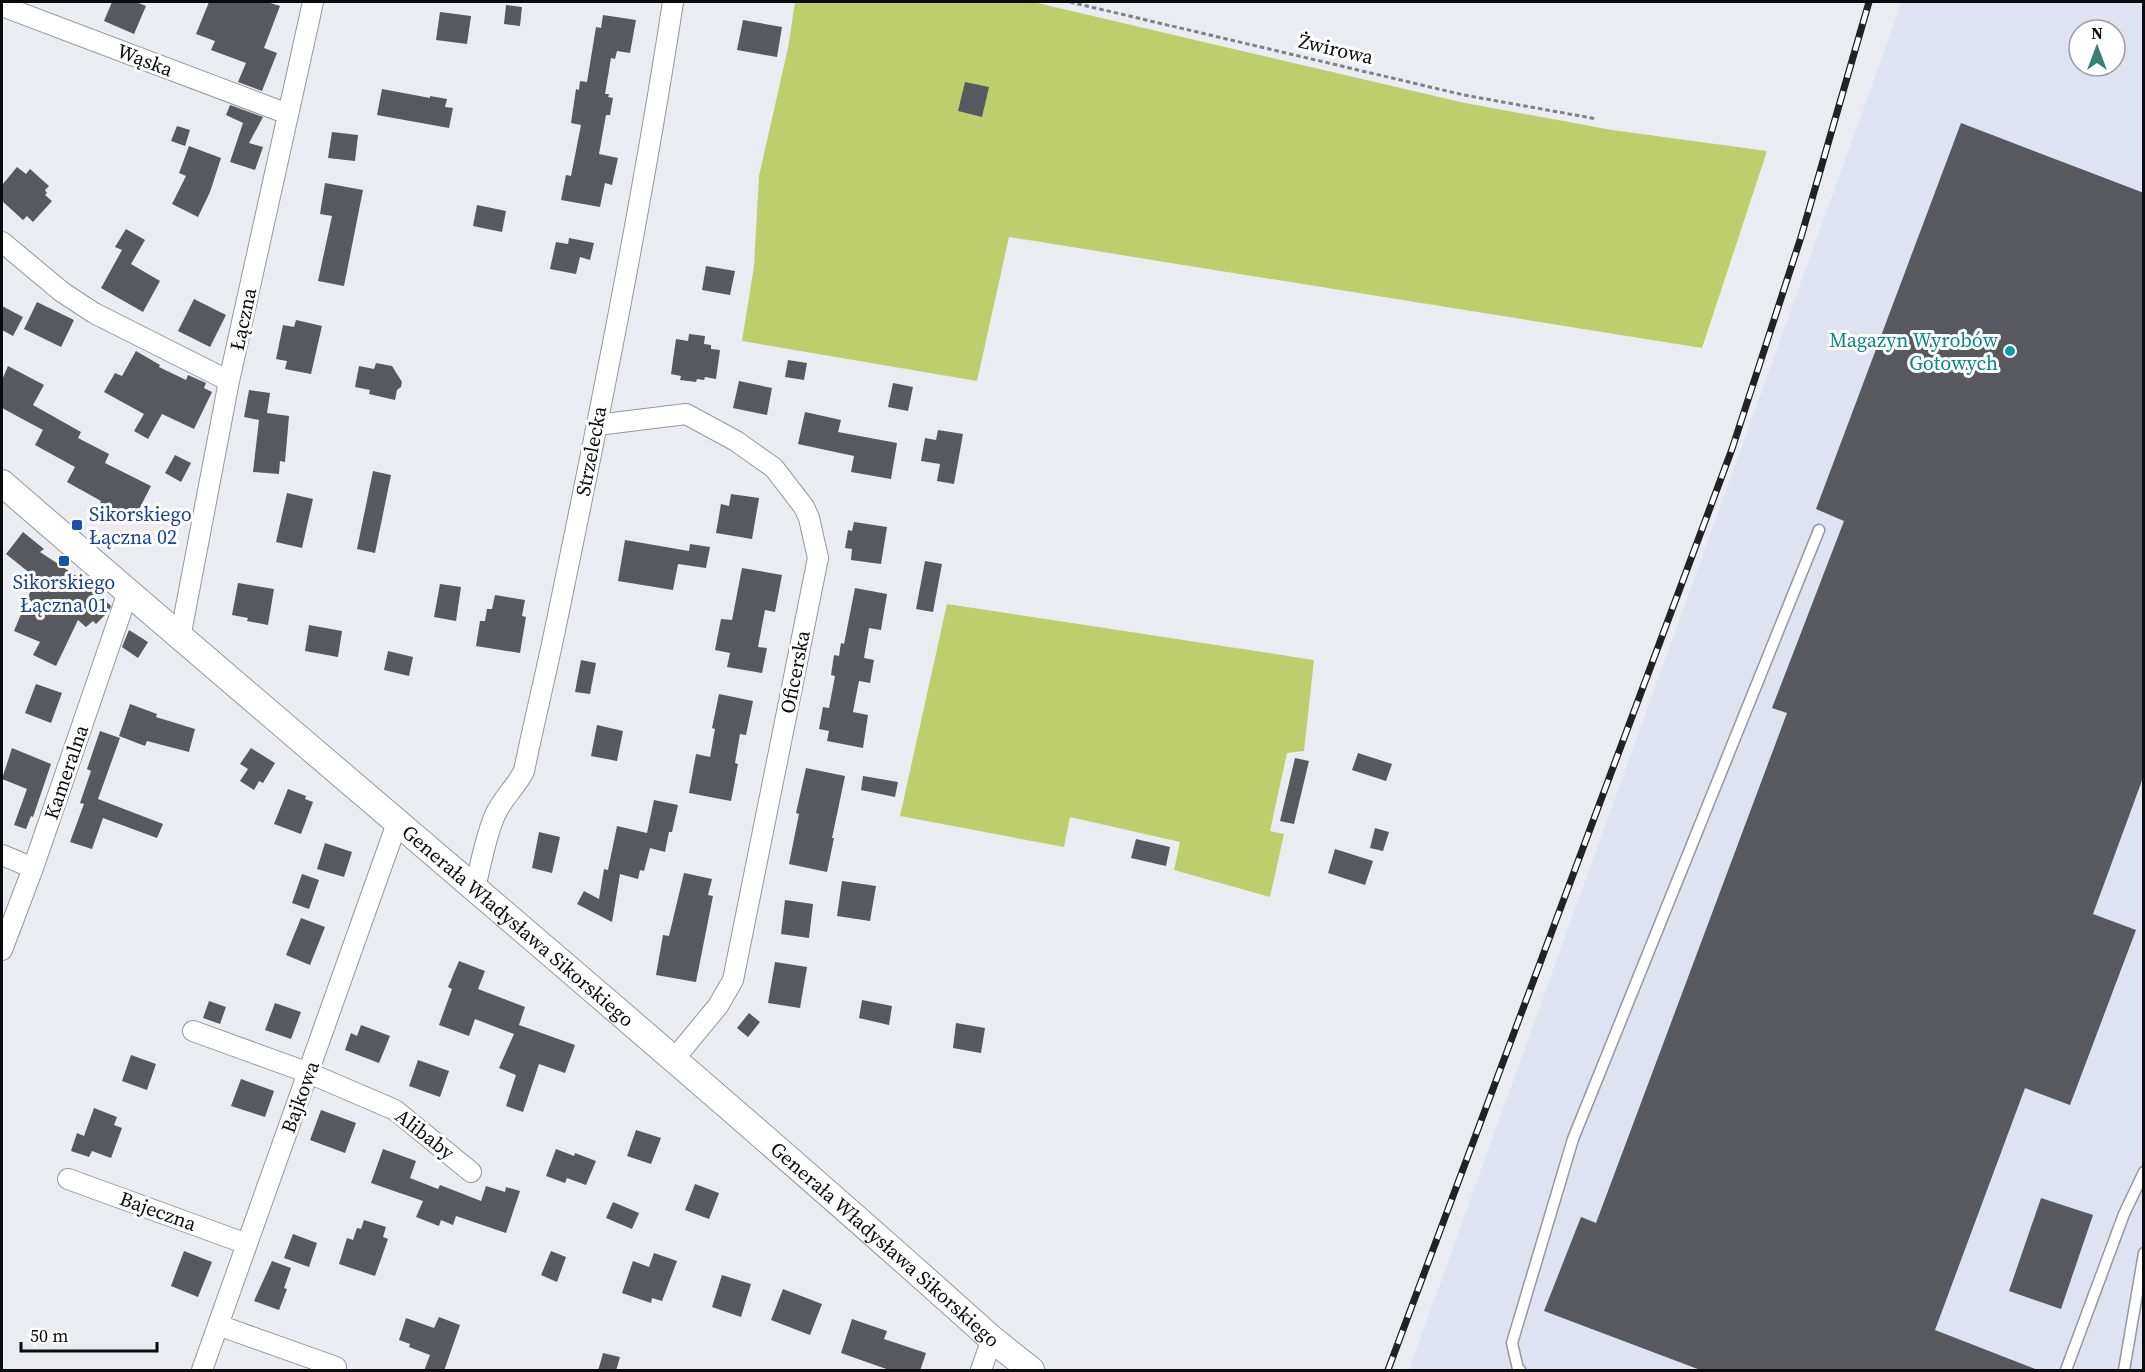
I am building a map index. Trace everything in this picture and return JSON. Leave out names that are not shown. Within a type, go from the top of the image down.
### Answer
[{"type":"street","name":"Łączna","points":[[180,638],[229,381],[313,2]]},
{"type":"street","name":"Strzelecka","points":[[474,888],[496,812],[518,783],[524,771],[597,425],[657,105],[673,2]]},
{"type":"street","name":"Wąska","points":[[2,6],[288,114]]},
{"type":"street","points":[[2,242],[62,292],[94,313],[229,381]]},
{"type":"street","name":"Oficerska","points":[[597,425],[686,414],[736,441],[774,468],[804,507],[809,518],[818,558],[733,980],[718,1006],[675,1058]]},
{"type":"street","name":"Generała Władysława Sikorskiego","points":[[2,483],[180,638],[675,1058],[1031,1371]]},
{"type":"street","name":"Kameralna","points":[[2,950],[33,868],[128,592]]},
{"type":"street","name":"Bajkowa","points":[[202,1371],[397,823]]},
{"type":"street","points":[[2,855],[33,868]]},
{"type":"street","name":"Alibaby","points":[[193,1031],[309,1073],[395,1110],[471,1172]]},
{"type":"street","name":"Bajeczna","points":[[68,1179],[247,1244]]},
{"type":"street","points":[[218,1325],[336,1366]]},
{"type":"street","points":[[981,1371],[992,1339]]},
{"type":"lane","points":[[1520,1371],[1512,1343],[1574,1139],[1819,530]]},
{"type":"lane","points":[[2066,1371],[2124,1214],[2144,1172]]},
{"type":"lane","points":[[2124,1371],[2144,1253]]},
{"type":"path","name":"Żwirowa","points":[[1070,2],[1464,95],[1597,118]]},
{"type":"shaded area","points":[[1902,2],[2143,2],[2143,1370],[1409,1370]]},
{"type":"green space","points":[[795,2],[1033,2],[1465,103],[1612,130],[1767,151],[1702,348],[1009,237],[977,381],[742,341],[754,266],[759,176],[788,48]]},
{"type":"green space","points":[[947,604],[1314,660],[1304,751],[1287,753],[1270,831],[1284,834],[1270,897],[1174,870],[1180,842],[1070,817],[1064,847],[900,816]]},
{"type":"building","points":[[112,2],[136,2],[146,6],[134,34],[104,21]]},
{"type":"building","points":[[209,2],[267,2],[280,6],[264,48],[277,53],[262,91],[238,82],[246,63],[211,50],[215,41],[196,34]]},
{"type":"building","points":[[506,5],[522,7],[520,26],[504,24]]},
{"type":"building","points":[[440,12],[471,16],[467,44],[436,40]]},
{"type":"building","points":[[603,15],[636,20],[630,53],[617,51],[615,59],[611,58],[605,94],[613,98],[610,115],[606,115],[599,154],[618,158],[612,185],[605,183],[600,207],[561,200],[566,175],[571,176],[581,125],[571,123],[576,89],[579,90],[580,81],[587,82],[596,27],[601,28]]},
{"type":"building","points":[[743,20],[782,27],[777,57],[737,50]]},
{"type":"building","points":[[965,82],[989,87],[982,117],[958,111]]},
{"type":"building","points":[[382,89],[447,99],[445,107],[453,108],[449,128],[377,115]]},
{"type":"building","points":[[230,105],[263,117],[249,143],[263,147],[255,170],[230,162],[243,123],[226,115]]},
{"type":"building","points":[[1961,123],[2144,193],[2144,775],[2093,914],[2136,930],[2070,1105],[2025,1088],[1935,1330],[2038,1370],[1703,1371],[1544,1311],[1581,1217],[1596,1223],[1787,713],[1772,708],[1844,521],[1816,509]]},
{"type":"building","points":[[177,126],[190,130],[185,146],[171,141]]},
{"type":"building","points":[[332,132],[358,135],[355,161],[328,158]]},
{"type":"building","points":[[189,146],[221,158],[210,192],[198,217],[172,204],[186,176],[179,173]]},
{"type":"building","points":[[17,167],[26,174],[30,169],[49,186],[45,190],[47,193],[45,195],[52,201],[33,222],[27,216],[23,220],[2,201],[2,185]]},
{"type":"building","points":[[325,183],[363,190],[344,286],[318,281],[332,216],[320,214]]},
{"type":"building","points":[[477,205],[506,211],[502,232],[473,226]]},
{"type":"building","points":[[126,229],[145,240],[131,264],[160,281],[143,312],[101,288],[122,250],[115,247]]},
{"type":"building","points":[[569,238],[594,243],[590,260],[580,257],[576,274],[550,269],[556,242],[568,244]]},
{"type":"building","points":[[706,266],[735,271],[730,295],[702,290]]},
{"type":"building","points":[[194,299],[226,315],[210,347],[178,331]]},
{"type":"building","points":[[37,302],[74,320],[61,347],[24,329]]},
{"type":"building","points":[[2,306],[23,317],[13,336],[2,330]]},
{"type":"building","points":[[296,320],[322,326],[311,374],[285,369],[287,361],[276,359],[283,325],[294,327]]},
{"type":"building","points":[[689,334],[705,336],[704,344],[711,345],[711,349],[720,350],[716,379],[705,377],[704,380],[697,379],[696,382],[680,380],[681,376],[671,374],[676,339],[688,341]]},
{"type":"building","points":[[136,351],[160,365],[159,367],[186,380],[188,375],[206,383],[204,388],[212,392],[194,429],[162,414],[148,439],[134,431],[144,414],[104,392],[115,373],[122,376]]},
{"type":"building","points":[[788,360],[807,363],[804,380],[785,377]]},
{"type":"building","points":[[376,363],[392,366],[402,382],[395,400],[369,394],[370,390],[355,387],[359,366],[374,369]]},
{"type":"building","points":[[8,366],[44,385],[33,405],[81,432],[78,438],[109,454],[105,463],[151,486],[133,521],[100,504],[101,501],[67,482],[75,467],[35,445],[43,430],[2,408],[2,380]]},
{"type":"building","points":[[739,381],[772,388],[767,415],[733,408]]},
{"type":"building","points":[[893,383],[913,387],[908,411],[888,407]]},
{"type":"building","points":[[249,390],[270,393],[267,413],[289,416],[285,462],[280,461],[279,474],[253,472],[259,420],[244,417]]},
{"type":"building","points":[[805,412],[841,420],[838,432],[897,443],[891,479],[851,472],[854,456],[798,444]]},
{"type":"building","points":[[938,430],[963,434],[954,484],[937,481],[940,464],[921,461],[925,438],[936,440]]},
{"type":"building","points":[[175,455],[191,463],[181,482],[165,473]]},
{"type":"building","points":[[373,471],[391,475],[375,553],[357,549]]},
{"type":"building","points":[[287,493],[313,499],[302,548],[276,542]]},
{"type":"building","points":[[731,494],[759,498],[752,539],[716,533],[721,504],[729,506]]},
{"type":"building","points":[[854,522],[887,527],[881,564],[851,560],[852,549],[845,548],[848,530],[852,531]]},
{"type":"building","points":[[23,532],[44,549],[40,552],[87,583],[111,606],[96,624],[93,621],[86,627],[78,620],[56,666],[33,655],[40,642],[14,631],[36,578],[6,554]]},
{"type":"building","points":[[625,540],[689,551],[690,544],[710,547],[706,568],[678,564],[673,590],[618,581]]},
{"type":"building","points":[[925,561],[942,564],[933,612],[916,609]]},
{"type":"building","points":[[742,568],[782,575],[775,612],[765,610],[758,647],[767,648],[762,673],[727,667],[730,653],[715,650],[721,619],[732,620]]},
{"type":"building","points":[[238,583],[274,589],[268,625],[232,615]]},
{"type":"building","points":[[440,584],[461,587],[456,621],[434,617]]},
{"type":"building","points":[[855,588],[887,594],[881,630],[869,628],[864,658],[874,660],[870,683],[859,681],[853,712],[868,715],[863,748],[827,741],[829,731],[819,729],[823,707],[829,708],[835,676],[831,675],[834,655],[839,656],[841,643],[844,644]]},
{"type":"building","points":[[495,595],[525,600],[522,616],[526,617],[520,653],[476,646],[480,621],[485,621],[487,609],[492,609]]},
{"type":"building","points":[[309,625],[342,631],[338,657],[305,651]]},
{"type":"building","points":[[129,630],[148,642],[138,658],[122,647]]},
{"type":"building","points":[[388,651],[413,657],[409,676],[384,670]]},
{"type":"building","points":[[581,660],[596,663],[590,694],[575,692]]},
{"type":"building","points":[[36,684],[62,693],[51,723],[25,713]]},
{"type":"building","points":[[719,694],[753,701],[746,735],[740,734],[735,763],[738,764],[731,801],[689,793],[696,754],[710,757],[715,729],[712,728]]},
{"type":"building","points":[[130,704],[157,714],[156,717],[195,729],[189,752],[147,741],[145,746],[119,736]]},
{"type":"building","points":[[597,725],[623,731],[617,761],[591,756]]},
{"type":"building","points":[[100,731],[120,738],[98,799],[163,824],[157,838],[103,818],[92,849],[70,842],[84,804],[80,803],[91,771],[87,769]]},
{"type":"building","points":[[12,748],[51,764],[33,817],[31,816],[26,829],[14,825],[27,789],[2,779]]},
{"type":"building","points":[[251,748],[275,763],[263,783],[259,781],[254,790],[240,781],[248,769],[240,764]]},
{"type":"building","points":[[1358,753],[1392,764],[1386,781],[1352,770]]},
{"type":"building","points":[[1295,758],[1309,761],[1294,824],[1280,821]]},
{"type":"building","points":[[806,768],[845,776],[827,872],[789,864],[799,814],[796,813]]},
{"type":"building","points":[[863,776],[898,782],[895,797],[861,790]]},
{"type":"building","points":[[288,789],[306,796],[305,799],[313,802],[301,834],[274,824]]},
{"type":"building","points":[[654,800],[678,805],[665,852],[650,848],[644,871],[640,870],[638,879],[620,874],[612,922],[577,904],[584,891],[599,899],[604,869],[608,870],[617,826],[647,833]]},
{"type":"building","points":[[1375,828],[1389,832],[1383,851],[1370,848]]},
{"type":"building","points":[[539,832],[560,837],[552,873],[532,868]]},
{"type":"building","points":[[1136,839],[1170,847],[1166,866],[1131,858]]},
{"type":"building","points":[[325,843],[352,852],[344,877],[317,869]]},
{"type":"building","points":[[1335,849],[1373,861],[1365,885],[1328,873]]},
{"type":"building","points":[[684,873],[712,879],[708,895],[713,896],[696,982],[656,975],[663,935],[669,936]]},
{"type":"building","points":[[302,874],[319,880],[309,909],[292,903]]},
{"type":"building","points":[[842,881],[876,886],[870,921],[837,916]]},
{"type":"building","points":[[785,900],[813,904],[809,938],[781,934]]},
{"type":"building","points":[[301,918],[325,927],[310,965],[286,955]]},
{"type":"building","points":[[459,961],[485,971],[478,989],[525,1007],[519,1025],[575,1045],[565,1073],[539,1064],[523,1112],[506,1106],[516,1075],[499,1068],[514,1034],[475,1019],[469,1036],[439,1025],[452,989],[448,987]]},
{"type":"building","points":[[775,962],[807,967],[800,1008],[768,1003]]},
{"type":"building","points":[[862,1000],[892,1006],[889,1025],[859,1018]]},
{"type":"building","points":[[209,1001],[226,1007],[220,1024],[203,1018]]},
{"type":"building","points":[[275,1003],[301,1012],[291,1039],[265,1030]]},
{"type":"building","points":[[749,1013],[760,1022],[748,1037],[737,1028]]},
{"type":"building","points":[[956,1023],[985,1028],[981,1053],[953,1048]]},
{"type":"building","points":[[361,1025],[390,1036],[379,1063],[345,1050],[351,1033],[357,1036]]},
{"type":"building","points":[[131,1055],[156,1064],[147,1090],[122,1081]]},
{"type":"building","points":[[418,1060],[449,1071],[440,1097],[409,1086]]},
{"type":"building","points":[[241,1079],[274,1091],[265,1117],[231,1106]]},
{"type":"building","points":[[94,1108],[117,1117],[114,1125],[122,1128],[111,1158],[92,1151],[89,1157],[71,1151],[77,1133],[84,1136]]},
{"type":"building","points":[[321,1110],[356,1123],[345,1153],[310,1140]]},
{"type":"building","points":[[636,1130],[661,1138],[651,1164],[627,1156]]},
{"type":"building","points":[[383,1149],[416,1161],[410,1178],[438,1189],[440,1185],[481,1201],[486,1186],[505,1192],[506,1187],[520,1191],[506,1233],[456,1216],[453,1225],[441,1220],[439,1226],[416,1217],[423,1201],[371,1183]]},
{"type":"building","points":[[556,1149],[596,1161],[586,1185],[567,1178],[565,1183],[546,1176]]},
{"type":"building","points":[[695,1184],[719,1193],[709,1219],[685,1210]]},
{"type":"building","points":[[2041,1198],[2093,1215],[2061,1309],[2009,1291]]},
{"type":"building","points":[[613,1202],[639,1213],[632,1229],[606,1218]]},
{"type":"building","points":[[364,1220],[386,1227],[383,1237],[388,1239],[375,1276],[339,1264],[347,1238],[353,1240],[357,1228],[361,1229]]},
{"type":"building","points":[[293,1234],[317,1243],[309,1267],[284,1258]]},
{"type":"building","points":[[184,1251],[212,1262],[198,1297],[171,1286]]},
{"type":"building","points":[[551,1251],[566,1257],[557,1282],[541,1275]]},
{"type":"building","points":[[654,1253],[677,1261],[662,1301],[652,1298],[651,1303],[622,1293],[633,1261],[649,1267]]},
{"type":"building","points":[[272,1261],[291,1268],[284,1288],[287,1289],[279,1310],[254,1301]]},
{"type":"building","points":[[722,1275],[751,1284],[741,1317],[712,1307]]},
{"type":"building","points":[[783,1289],[822,1304],[810,1335],[771,1320]]},
{"type":"building","points":[[439,1317],[460,1325],[444,1371],[424,1371],[430,1355],[409,1347],[410,1344],[399,1340],[406,1318],[434,1328]]},
{"type":"building","points":[[852,1319],[887,1331],[884,1339],[926,1353],[920,1371],[892,1371],[841,1353]]},
{"type":"building","points":[[603,1353],[620,1357],[616,1371],[598,1371]]},
{"type":"railway","points":[[1388,1370],[1732,449],[1801,237],[1869,2]]},
{"type":"place","name":"Magazyn Wyrobów Gotowych","points":[[2010,351]]},
{"type":"place","name":"Sikorskiego Łączna 02","points":[[77,525]]},
{"type":"place","name":"Sikorskiego Łączna 01","points":[[64,561]]}]
